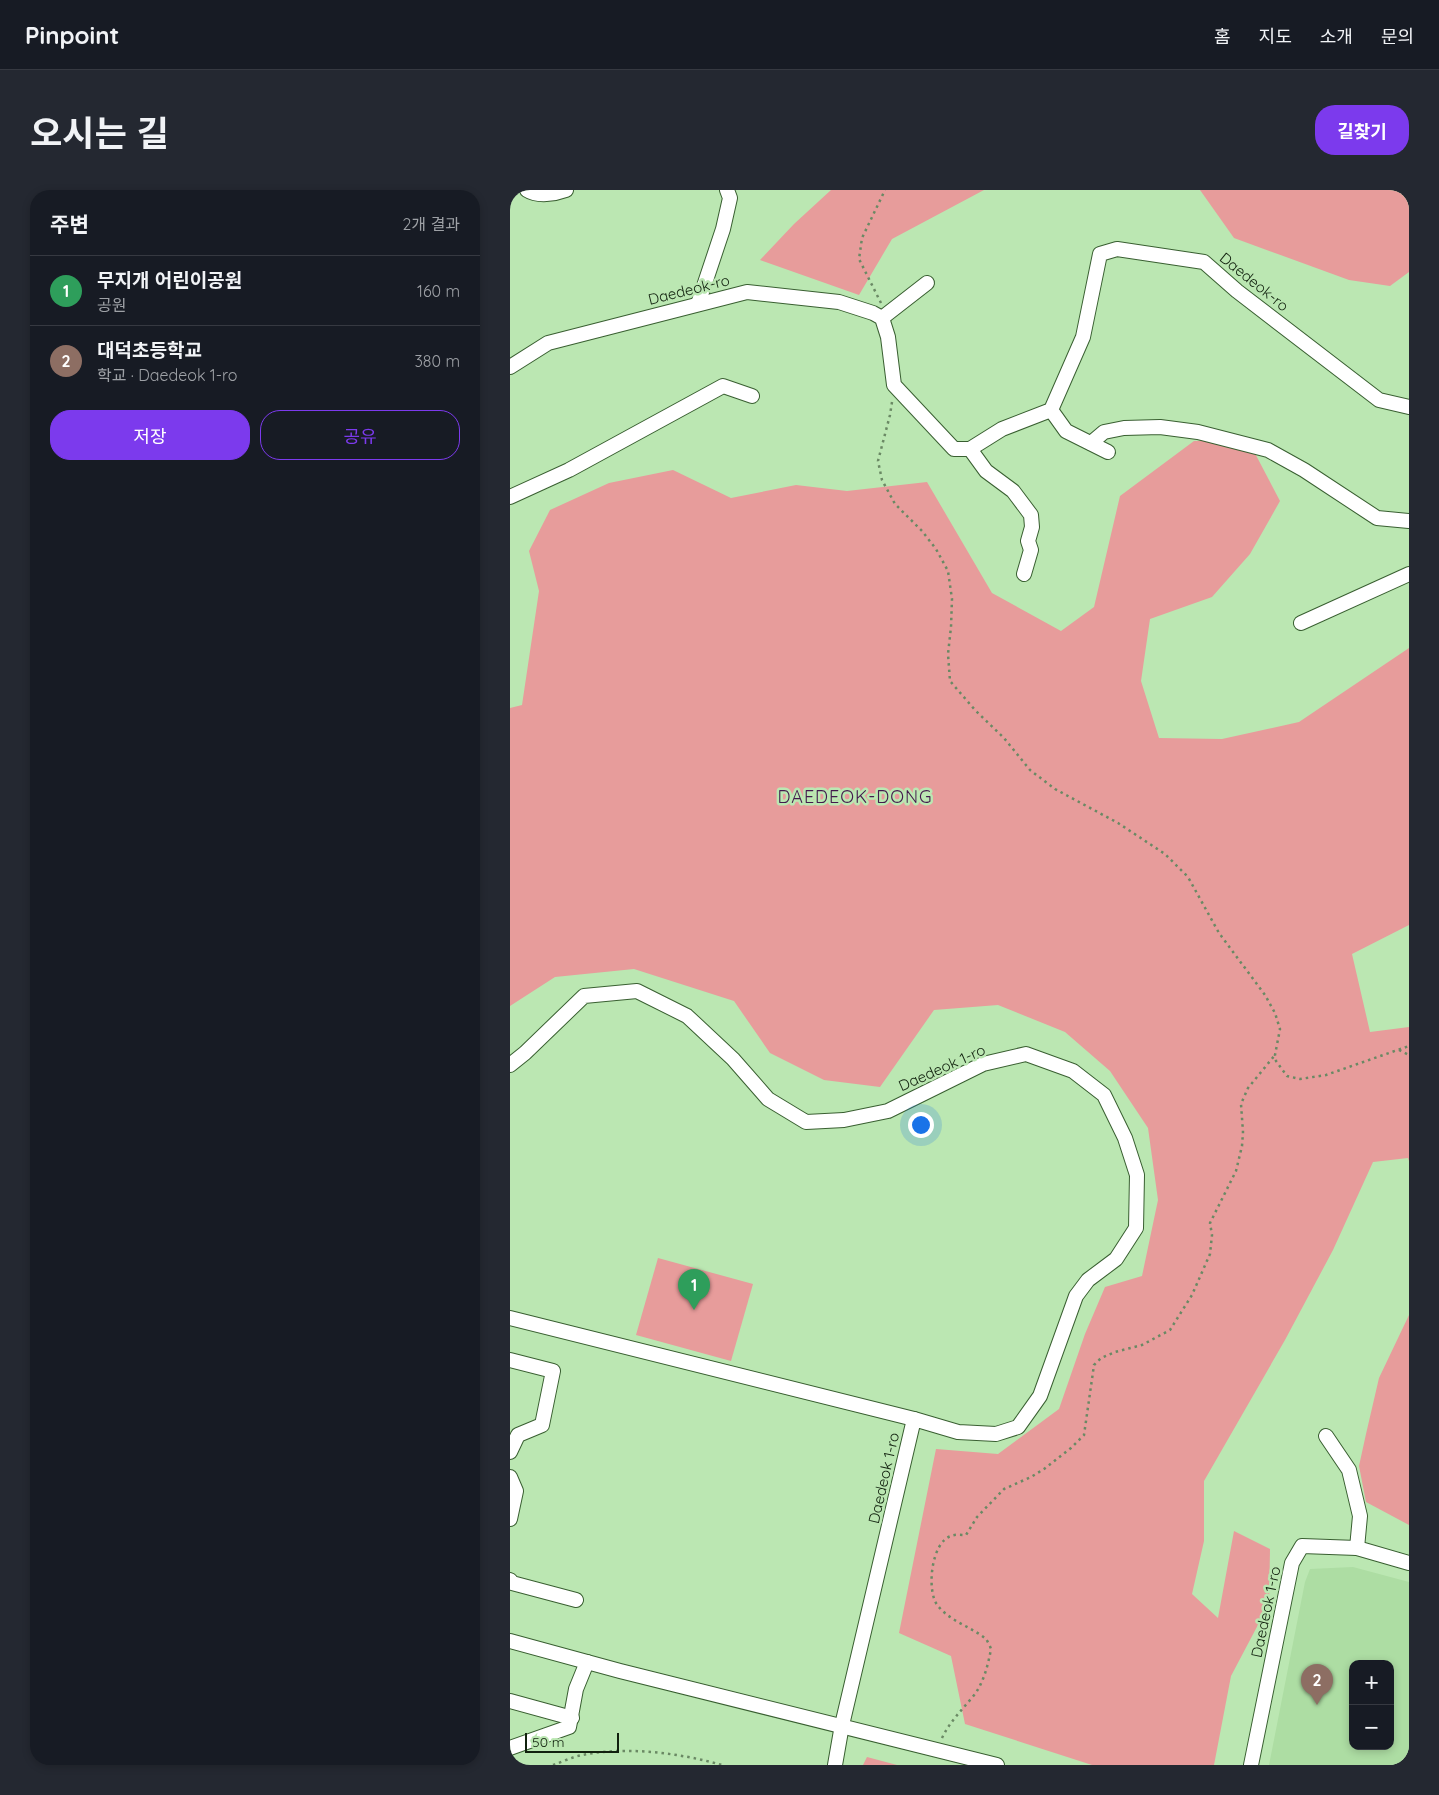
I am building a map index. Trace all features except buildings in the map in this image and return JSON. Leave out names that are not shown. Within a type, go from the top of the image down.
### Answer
[{"type":"street","points":[[527,190],[530,192],[557,194],[566,190]]},
{"type":"street","points":[[698,304],[723,229],[730,198],[727,190]]},
{"type":"street","name":"Daedeok-ro","points":[[1052,410],[1083,337],[1100,254],[1116,249],[1204,262],[1237,292],[1379,400],[1409,407]]},
{"type":"street","points":[[927,283],[884,316],[894,385],[954,449],[970,449],[1002,429],[1052,410],[1066,431],[1108,452]]},
{"type":"street","name":"Daedeok-ro","points":[[510,367],[548,343],[747,292],[839,302],[884,316]]},
{"type":"street","points":[[510,497],[569,470],[723,386],[752,396]]},
{"type":"street","points":[[1091,443],[1104,432],[1124,428],[1160,427],[1198,432],[1268,450],[1304,470],[1377,518],[1409,521]]},
{"type":"street","points":[[970,449],[986,471],[1013,492],[1031,515],[1032,526],[1028,541],[1031,550],[1024,574]]},
{"type":"street","points":[[1301,623],[1409,574]]},
{"type":"street","name":"Daedeok 1-ro","points":[[510,1065],[584,996],[637,991],[687,1016],[734,1059],[768,1099],[806,1122],[844,1120],[888,1110],[983,1064],[1026,1054],[1072,1071],[1104,1095],[1125,1138],[1137,1175],[1136,1228],[1116,1259],[1088,1280],[1076,1296],[1040,1396],[1018,1427],[996,1434],[958,1432],[914,1418],[842,1725],[835,1765]]},
{"type":"street","points":[[510,1318],[914,1418]]},
{"type":"street","points":[[510,1360],[553,1371],[542,1425],[518,1436],[510,1452]]},
{"type":"street","points":[[1326,1436],[1349,1470],[1360,1516],[1357,1548]]},
{"type":"street","points":[[510,1477],[516,1491],[510,1519]]},
{"type":"street","name":"Daedeok 1-ro","points":[[1251,1765],[1292,1563],[1302,1546],[1357,1548],[1409,1563]]},
{"type":"street","points":[[510,1580],[512,1583],[576,1600]]},
{"type":"street","points":[[510,1641],[997,1765]]},
{"type":"street","points":[[510,1748],[569,1727],[576,1689],[587,1662]]},
{"type":"street","points":[[510,1701],[572,1718]]},
{"type":"path","points":[[884,316],[877,293],[859,259],[862,238],[885,190]]},
{"type":"path","points":[[894,385],[890,415],[878,461],[882,480],[895,504],[922,531],[936,549],[948,571],[952,599],[948,654],[950,681],[975,710],[1004,738],[1030,770],[1055,789],[1118,823],[1165,854],[1188,877],[1220,933],[1275,1013],[1280,1029],[1275,1055],[1276,1061],[1287,1076],[1300,1079],[1326,1076],[1409,1046]]},
{"type":"path","points":[[1397,1050],[1409,1056]]},
{"type":"path","points":[[937,1749],[947,1727],[980,1684],[992,1649],[986,1640],[954,1620],[936,1605],[932,1590],[932,1566],[937,1550],[945,1539],[951,1535],[966,1535],[977,1517],[1004,1489],[1044,1469],[1072,1448],[1084,1435],[1094,1365],[1101,1358],[1142,1345],[1170,1330],[1192,1294],[1210,1254],[1212,1235],[1210,1223],[1236,1171],[1242,1146],[1241,1104],[1248,1088],[1275,1055]]},
{"type":"path","points":[[553,1765],[581,1755],[604,1752],[652,1751],[722,1765]]},
{"type":"shaded area","points":[[831,190],[984,190],[892,239],[859,295],[760,260],[794,224]]},
{"type":"shaded area","points":[[1200,190],[1409,190],[1409,272],[1390,286],[1349,280],[1234,238]]},
{"type":"shaded area","points":[[1248,440],[1280,501],[1250,554],[1212,597],[1150,619],[1141,681],[1159,738],[1222,739],[1299,722],[1409,648],[1409,925],[1352,954],[1370,1032],[1409,1027],[1409,1161],[1408,1158],[1373,1162],[1333,1250],[1285,1340],[1204,1481],[1204,1541],[1192,1594],[1218,1618],[1234,1531],[1270,1549],[1269,1604],[1231,1676],[1214,1765],[1092,1765],[965,1724],[951,1656],[899,1633],[936,1449],[998,1454],[1059,1409],[1085,1334],[1105,1287],[1142,1276],[1158,1200],[1148,1128],[1110,1071],[1065,1032],[998,1005],[934,1010],[880,1087],[824,1080],[770,1053],[734,1001],[634,969],[555,977],[510,1006],[510,708],[522,705],[539,591],[529,551],[550,510],[609,483],[673,470],[731,498],[796,485],[847,491],[927,482],[992,593],[1061,631],[1094,607],[1120,496],[1194,441]]},
{"type":"shaded area","points":[[658,1258],[753,1284],[731,1361],[636,1335]]},
{"type":"shaded area","points":[[1409,1315],[1409,1525],[1366,1502],[1359,1466],[1379,1378]]},
{"type":"shaded area","points":[[1353,1567],[1409,1582],[1409,1765],[1269,1765],[1305,1582],[1310,1569]]},
{"type":"shaded area","points":[[867,1757],[897,1765],[863,1765]]},
{"type":"place","name":"무지개 어린이공원","points":[[694,1310]]},
{"type":"place","name":"대덕초등학교","points":[[1317,1705]]},
{"type":"district","name":"DAEDEOK-DONG","points":[[855,797]]}]
